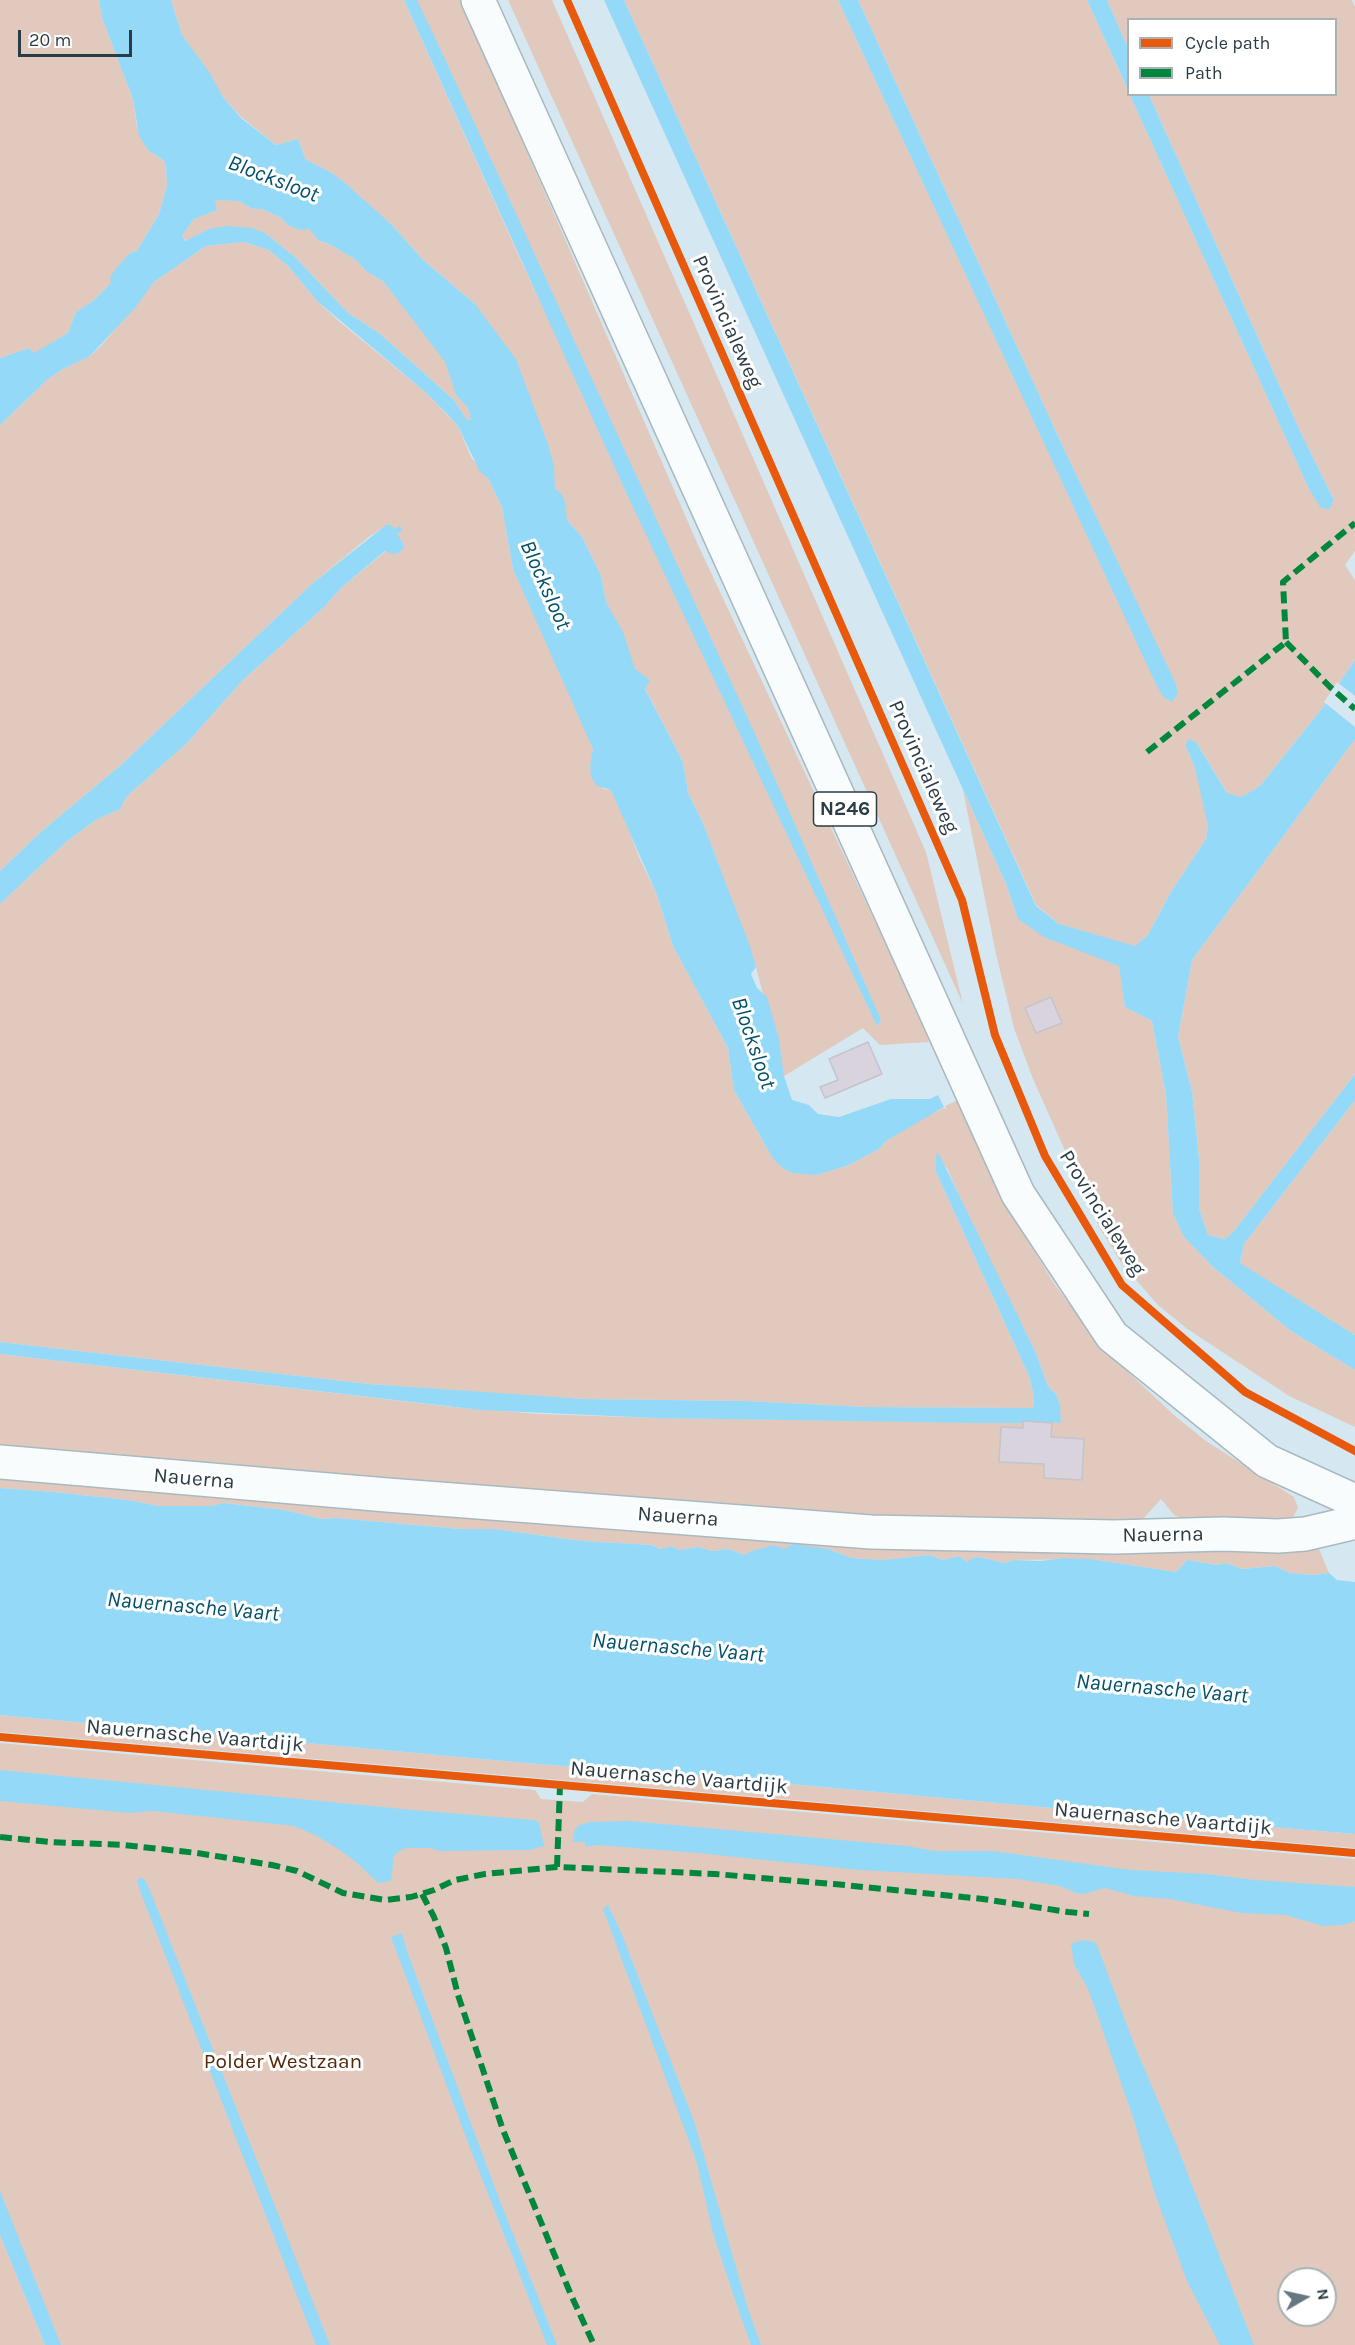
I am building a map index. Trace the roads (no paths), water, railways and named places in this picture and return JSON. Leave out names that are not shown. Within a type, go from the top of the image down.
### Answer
[{"type":"main road","name":"N246","points":[[478,0],[1018,1194],[1112,1336],[1267,1461],[1355,1501]]},
{"type":"main road","name":"Nauerna","points":[[0,1462],[398,1496],[871,1532],[1114,1537],[1223,1534],[1278,1536],[1305,1534],[1348,1524],[1355,1519]]},
{"type":"water","name":"Blocksloot","points":[[99,0],[171,0],[182,35],[209,72],[223,97],[241,118],[276,145],[298,139],[306,160],[344,182],[392,225],[423,260],[475,304],[516,359],[549,447],[554,467],[555,489],[562,494],[567,520],[582,537],[601,576],[606,602],[623,632],[635,669],[650,680],[645,689],[683,762],[688,793],[702,821],[751,949],[756,967],[751,974],[757,988],[767,997],[779,1039],[784,1076],[792,1100],[809,1105],[818,1114],[839,1117],[891,1099],[930,1099],[938,1095],[944,1107],[886,1141],[879,1149],[849,1165],[827,1172],[815,1175],[793,1173],[784,1169],[773,1159],[734,1090],[728,1048],[673,946],[657,895],[611,790],[597,786],[591,777],[593,749],[513,569],[502,507],[488,478],[480,472],[458,426],[449,416],[424,391],[317,301],[289,267],[269,250],[244,242],[206,246],[154,282],[135,308],[90,356],[61,370],[47,380],[0,425],[0,358],[29,348],[34,353],[68,333],[76,312],[93,301],[111,283],[110,277],[118,266],[130,253],[137,251],[159,214],[167,186],[166,165],[163,160],[148,150],[139,136],[133,99],[102,18]],"holes":[[[215,200],[239,201],[251,208],[265,210],[281,218],[289,226],[301,230],[309,229],[318,240],[355,259],[367,272],[383,281],[445,362],[456,395],[468,408],[471,420],[467,420],[454,400],[379,333],[348,313],[295,257],[265,233],[252,228],[226,226],[209,229],[185,241],[182,236],[194,219],[217,210]]]},
{"type":"water","points":[[404,0],[417,0],[445,59],[756,736],[881,1020],[877,1026],[625,490]]},
{"type":"water","points":[[604,0],[624,0],[1036,906],[1059,924],[1135,946],[1148,935],[1171,892],[1206,839],[1208,826],[1195,768],[1185,745],[1189,739],[1196,742],[1227,793],[1241,797],[1260,786],[1324,706],[1355,660],[1355,739],[1192,960],[1178,1037],[1192,1091],[1199,1159],[1199,1208],[1208,1235],[1225,1239],[1234,1231],[1355,1074],[1355,1100],[1244,1244],[1240,1263],[1355,1335],[1355,1370],[1291,1331],[1213,1267],[1184,1237],[1173,1214],[1166,1094],[1152,1021],[1125,1007],[1119,966],[1044,937],[1018,919],[1006,884]]},
{"type":"water","points":[[838,0],[858,0],[1064,449],[1176,684],[1178,693],[1172,702],[1163,697],[1154,680]]},
{"type":"water","points":[[1087,0],[1107,0],[1127,46],[1127,88]]},
{"type":"water","points":[[1130,96],[1149,96],[1299,429],[1334,500],[1329,510],[1320,507],[1309,489]]},
{"type":"water","points":[[386,525],[391,525],[394,529],[400,526],[402,531],[397,533],[404,545],[399,553],[392,554],[385,551],[341,588],[324,607],[242,681],[186,744],[127,796],[120,809],[96,820],[67,841],[0,904],[0,871],[42,831],[121,765],[313,583]]},
{"type":"water","points":[[939,1154],[1036,1353],[1048,1386],[1056,1394],[1060,1405],[1061,1423],[654,1418],[481,1410],[0,1354],[0,1342],[369,1384],[585,1399],[746,1401],[865,1407],[1033,1408],[1034,1397],[1029,1376],[936,1172],[936,1155]]},
{"type":"water","name":"Nauernasche Vaart","points":[[0,1488],[128,1500],[159,1506],[210,1506],[224,1503],[285,1510],[321,1519],[336,1518],[461,1529],[494,1529],[583,1541],[652,1545],[660,1549],[672,1546],[678,1550],[699,1547],[712,1551],[728,1549],[745,1555],[751,1551],[774,1545],[784,1549],[793,1544],[828,1549],[852,1558],[883,1560],[929,1555],[943,1560],[959,1556],[967,1562],[979,1557],[1005,1563],[1014,1560],[1091,1559],[1176,1572],[1187,1560],[1217,1565],[1226,1563],[1242,1569],[1275,1566],[1290,1573],[1313,1575],[1329,1573],[1337,1580],[1355,1582],[1355,1834],[0,1715]]},
{"type":"water","points":[[0,1770],[533,1820],[539,1822],[544,1846],[530,1850],[439,1851],[431,1848],[406,1848],[394,1856],[391,1881],[378,1883],[338,1849],[294,1826],[153,1811],[130,1813],[0,1801]]},
{"type":"water","points":[[629,1821],[907,1846],[935,1851],[993,1851],[1131,1870],[1355,1887],[1355,1921],[1344,1925],[1323,1926],[1285,1915],[1241,1913],[1170,1899],[1134,1896],[1105,1888],[1083,1894],[1060,1886],[1018,1879],[859,1870],[698,1853],[598,1845],[586,1847],[585,1842],[573,1842],[574,1832],[579,1825],[591,1822]]},
{"type":"water","points":[[139,1878],[145,1880],[151,1893],[330,2345],[316,2345],[139,1888],[137,1881]]},
{"type":"water","points":[[608,1905],[621,1932],[694,2121],[748,2309],[761,2345],[751,2345],[732,2291],[713,2233],[697,2163],[603,1909]]},
{"type":"water","points":[[402,1933],[498,2196],[557,2345],[547,2345],[467,2140],[391,1937]]},
{"type":"water","points":[[1082,1940],[1095,1942],[1097,1945],[1254,2345],[1220,2345],[1187,2281],[1154,2191],[1134,2120],[1098,2017],[1088,1989],[1074,1964],[1071,1944]]},
{"type":"water","points":[[0,2191],[61,2345],[45,2345],[0,2235]]},
{"type":"park label","name":"Polder Westzaan","points":[[283,2062]]}]
